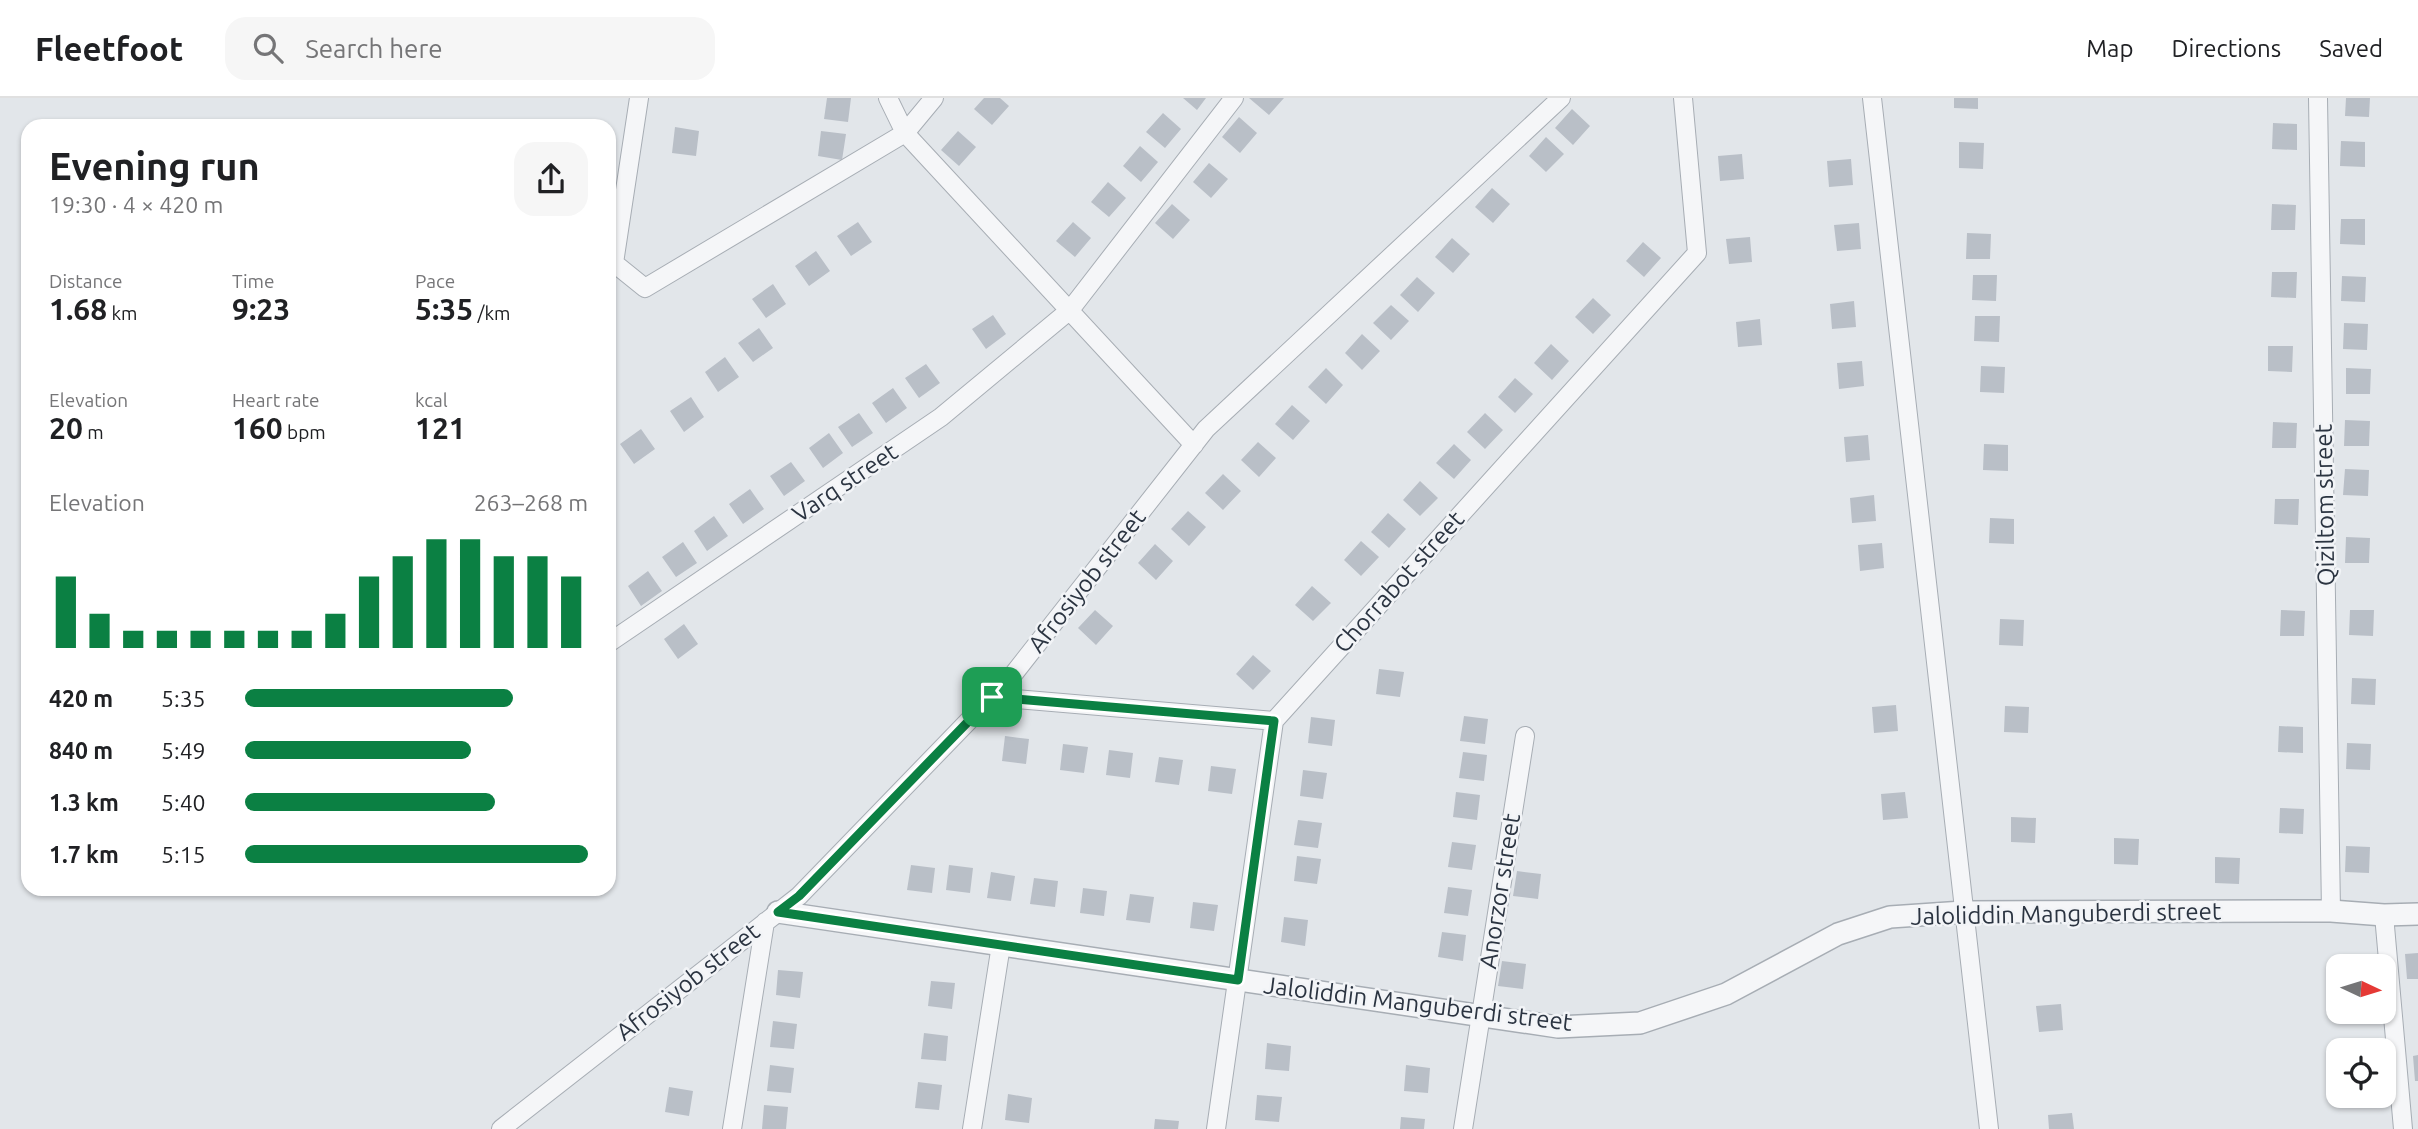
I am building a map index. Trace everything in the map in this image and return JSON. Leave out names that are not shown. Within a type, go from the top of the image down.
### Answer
[{"type":"street","points":[[616,250],[639,98]]},
{"type":"street","points":[[888,98],[905,134],[1194,445]]},
{"type":"street","points":[[616,265],[645,288],[905,134],[934,98]]},
{"type":"street","name":"Varq street","points":[[616,638],[941,417],[1070,310],[1234,98]]},
{"type":"street","name":"Afrosiyob street","points":[[501,1129],[799,896],[1012,676],[1206,429],[1560,98]]},
{"type":"street","name":"Chorrabot street","points":[[1274,721],[1697,253],[1683,98]]},
{"type":"street","points":[[1872,98],[1989,1129]]},
{"type":"street","name":"Qiziltom street","points":[[2318,98],[2331,911]]},
{"type":"street","points":[[992,697],[1274,721],[1216,1129]]},
{"type":"street","name":"Anorzor street","points":[[1462,1129],[1525,736]]},
{"type":"street","name":"Jaloliddin Manguberdi street","points":[[772,917],[1001,945],[1558,1027],[1640,1023],[1726,994],[1838,934],[1890,917],[1963,912],[2331,911],[2384,915],[2418,914]]},
{"type":"street","points":[[2384,915],[2403,1129]]},
{"type":"street","points":[[732,1129],[772,917]]},
{"type":"street","points":[[972,1129],[1001,945]]},
{"type":"building","points":[[827,98],[851,98],[848,122],[824,119]]},
{"type":"building","points":[[984,98],[1000,98],[1009,106],[992,125],[974,109]]},
{"type":"building","points":[[1183,98],[1206,98],[1197,110]]},
{"type":"building","points":[[1249,98],[1284,98],[1269,115]]},
{"type":"building","points":[[1954,98],[1978,98],[1978,109],[1954,108]]},
{"type":"building","points":[[2346,98],[2370,98],[2369,117],[2345,116]]},
{"type":"building","points":[[1572,109],[1590,126],[1573,145],[1555,128]]},
{"type":"building","points":[[1163,113],[1181,129],[1165,148],[1146,132]]},
{"type":"building","points":[[1239,117],[1257,133],[1240,153],[1222,137]]},
{"type":"building","points":[[2273,123],[2297,124],[2297,150],[2272,149]]},
{"type":"building","points":[[675,127],[699,131],[696,156],[672,153]]},
{"type":"building","points":[[821,131],[846,134],[842,160],[818,156]]},
{"type":"building","points":[[958,131],[976,147],[959,166],[941,150]]},
{"type":"building","points":[[1546,137],[1564,154],[1546,172],[1529,156]]},
{"type":"building","points":[[2341,141],[2365,142],[2365,167],[2340,166]]},
{"type":"building","points":[[1959,142],[1984,143],[1983,169],[1959,168]]},
{"type":"building","points":[[1140,146],[1158,162],[1141,182],[1123,166]]},
{"type":"building","points":[[1742,154],[1744,179],[1720,181],[1718,156]]},
{"type":"building","points":[[1851,159],[1853,185],[1829,187],[1827,161]]},
{"type":"building","points":[[1209,163],[1228,179],[1211,198],[1193,182]]},
{"type":"building","points":[[1108,182],[1126,198],[1109,217],[1091,202]]},
{"type":"building","points":[[1492,188],[1510,204],[1493,223],[1475,207]]},
{"type":"building","points":[[1172,204],[1190,220],[1173,239],[1155,223]]},
{"type":"building","points":[[2272,204],[2296,205],[2295,230],[2271,230]]},
{"type":"building","points":[[2341,219],[2365,219],[2365,245],[2340,244]]},
{"type":"building","points":[[858,222],[872,242],[851,256],[837,236]]},
{"type":"building","points":[[1073,222],[1091,238],[1075,257],[1056,241]]},
{"type":"building","points":[[1859,223],[1861,249],[1837,251],[1834,225]]},
{"type":"building","points":[[1967,233],[1991,234],[1990,259],[1966,259]]},
{"type":"building","points":[[1750,237],[1752,262],[1729,264],[1726,239]]},
{"type":"building","points":[[1452,238],[1470,254],[1453,273],[1435,257]]},
{"type":"building","points":[[1643,242],[1661,258],[1644,277],[1626,261]]},
{"type":"building","points":[[816,251],[830,271],[809,286],[795,266]]},
{"type":"building","points":[[2272,272],[2297,272],[2296,298],[2271,297]]},
{"type":"building","points":[[1973,275],[1997,275],[1996,301],[1972,300]]},
{"type":"building","points":[[2342,276],[2366,277],[2365,302],[2341,301]]},
{"type":"building","points":[[1417,277],[1435,293],[1418,312],[1400,295]]},
{"type":"building","points":[[773,284],[786,304],[766,318],[752,299]]},
{"type":"building","points":[[1593,298],[1611,315],[1593,334],[1575,317]]},
{"type":"building","points":[[1854,301],[1856,327],[1832,329],[1830,304]]},
{"type":"building","points":[[1391,305],[1409,321],[1391,340],[1373,323]]},
{"type":"building","points":[[993,315],[1006,334],[986,349],[972,329]]},
{"type":"building","points":[[1975,316],[2000,316],[1999,342],[1974,341]]},
{"type":"building","points":[[1760,319],[1762,345],[1738,347],[1736,322]]},
{"type":"building","points":[[2344,323],[2368,324],[2367,350],[2343,349]]},
{"type":"building","points":[[759,328],[773,348],[753,362],[738,343]]},
{"type":"building","points":[[1362,334],[1380,351],[1362,370],[1345,353]]},
{"type":"building","points":[[1551,344],[1569,361],[1552,380],[1534,363]]},
{"type":"building","points":[[2268,346],[2293,346],[2292,372],[2268,371]]},
{"type":"building","points":[[725,357],[739,377],[718,392],[705,372]]},
{"type":"building","points":[[1862,361],[1864,386],[1839,389],[1837,363]]},
{"type":"building","points":[[926,364],[940,383],[919,398],[905,378]]},
{"type":"building","points":[[1981,366],[2005,367],[2004,393],[1980,392]]},
{"type":"building","points":[[1326,368],[1343,385],[1326,404],[1308,387]]},
{"type":"building","points":[[2346,368],[2371,369],[2370,394],[2346,394]]},
{"type":"building","points":[[1515,378],[1533,394],[1515,413],[1498,397]]},
{"type":"building","points":[[893,388],[907,408],[886,423],[872,403]]},
{"type":"building","points":[[691,397],[704,417],[684,432],[670,411]]},
{"type":"building","points":[[1292,405],[1310,421],[1293,440],[1275,424]]},
{"type":"building","points":[[859,413],[873,433],[852,447],[838,427]]},
{"type":"building","points":[[1485,413],[1503,430],[1485,449],[1467,432]]},
{"type":"building","points":[[2345,420],[2370,421],[2369,446],[2344,446]]},
{"type":"building","points":[[2273,422],[2297,423],[2296,448],[2272,448]]},
{"type":"building","points":[[641,429],[655,449],[634,464],[620,444]]},
{"type":"building","points":[[829,433],[843,453],[823,468],[809,448]]},
{"type":"building","points":[[1868,435],[1870,460],[1846,462],[1844,437]]},
{"type":"building","points":[[1258,442],[1276,458],[1259,477],[1241,460]]},
{"type":"building","points":[[1454,444],[1471,460],[1454,479],[1436,463]]},
{"type":"building","points":[[1984,444],[2008,445],[2008,471],[1983,470]]},
{"type":"building","points":[[791,462],[805,481],[784,496],[770,476]]},
{"type":"building","points":[[2345,469],[2369,470],[2368,496],[2343,495]]},
{"type":"building","points":[[1223,474],[1241,491],[1223,510],[1205,493]]},
{"type":"building","points":[[1420,481],[1438,498],[1420,516],[1403,500]]},
{"type":"building","points":[[750,489],[764,509],[743,524],[729,504]]},
{"type":"building","points":[[1874,495],[1876,521],[1852,523],[1850,498]]},
{"type":"building","points":[[2275,499],[2299,499],[2298,525],[2274,524]]},
{"type":"building","points":[[1188,511],[1206,527],[1189,546],[1171,529]]},
{"type":"building","points":[[1388,513],[1406,529],[1389,548],[1371,532]]},
{"type":"building","points":[[714,516],[728,536],[707,551],[694,531]]},
{"type":"building","points":[[1990,518],[2014,519],[2014,544],[1989,543]]},
{"type":"building","points":[[2346,537],[2370,538],[2369,563],[2345,563]]},
{"type":"building","points":[[1361,541],[1379,557],[1361,576],[1344,560]]},
{"type":"building","points":[[683,542],[697,563],[676,577],[662,557]]},
{"type":"building","points":[[1882,543],[1884,568],[1860,571],[1858,545]]},
{"type":"building","points":[[1155,544],[1173,561],[1156,580],[1138,563]]},
{"type":"building","points":[[648,571],[662,591],[641,606],[628,586]]},
{"type":"building","points":[[1312,586],[1331,603],[1313,621],[1295,605]]},
{"type":"building","points":[[1095,610],[1113,626],[1096,645],[1078,628]]},
{"type":"building","points":[[2281,610],[2305,611],[2304,636],[2280,636]]},
{"type":"building","points":[[2350,610],[2374,610],[2373,636],[2349,635]]},
{"type":"building","points":[[2000,619],[2024,620],[2023,646],[1999,645]]},
{"type":"building","points":[[684,624],[698,644],[678,659],[664,639]]},
{"type":"building","points":[[1253,655],[1271,671],[1253,690],[1236,674]]},
{"type":"building","points":[[1379,669],[1404,672],[1400,697],[1376,694]]},
{"type":"building","points":[[2352,678],[2376,679],[2375,705],[2351,704]]},
{"type":"building","points":[[1896,705],[1898,731],[1874,733],[1872,707]]},
{"type":"building","points":[[2005,706],[2029,707],[2028,733],[2004,732]]},
{"type":"building","points":[[1464,716],[1488,719],[1485,744],[1460,741]]},
{"type":"building","points":[[1311,717],[1335,720],[1332,746],[1308,743]]},
{"type":"building","points":[[2279,726],[2303,727],[2303,753],[2278,752]]},
{"type":"building","points":[[1005,736],[1029,739],[1026,764],[1002,761]]},
{"type":"building","points":[[2347,743],[2371,744],[2370,770],[2346,769]]},
{"type":"building","points":[[1063,744],[1088,747],[1084,773],[1060,770]]},
{"type":"building","points":[[1109,750],[1133,753],[1130,778],[1106,775]]},
{"type":"building","points":[[1463,752],[1487,755],[1484,781],[1459,778]]},
{"type":"building","points":[[1159,757],[1183,760],[1179,785],[1155,782]]},
{"type":"building","points":[[1211,766],[1236,769],[1232,794],[1208,791]]},
{"type":"building","points":[[1303,770],[1327,773],[1323,799],[1300,796]]},
{"type":"building","points":[[1456,792],[1480,795],[1477,820],[1453,817]]},
{"type":"building","points":[[1905,792],[1908,818],[1883,820],[1881,794]]},
{"type":"building","points":[[2280,808],[2304,809],[2303,834],[2279,833]]},
{"type":"building","points":[[2011,817],[2036,818],[2035,843],[2011,842]]},
{"type":"building","points":[[1298,820],[1322,823],[1318,848],[1294,845]]},
{"type":"building","points":[[2114,838],[2139,839],[2138,865],[2114,864]]},
{"type":"building","points":[[1452,842],[1476,845],[1472,870],[1448,867]]},
{"type":"building","points":[[2346,846],[2370,847],[2369,873],[2345,872]]},
{"type":"building","points":[[1297,856],[1321,859],[1317,884],[1294,881]]},
{"type":"building","points":[[2215,857],[2240,858],[2239,884],[2215,883]]},
{"type":"building","points":[[911,865],[935,868],[932,893],[907,890]]},
{"type":"building","points":[[949,865],[973,868],[970,893],[946,890]]},
{"type":"building","points":[[1517,871],[1541,874],[1538,899],[1513,896]]},
{"type":"building","points":[[991,872],[1015,876],[1011,901],[987,898]]},
{"type":"building","points":[[1034,878],[1058,881],[1055,907],[1030,904]]},
{"type":"building","points":[[1448,887],[1472,890],[1468,916],[1444,913]]},
{"type":"building","points":[[1083,888],[1107,891],[1104,916],[1080,913]]},
{"type":"building","points":[[1130,894],[1154,897],[1150,923],[1126,920]]},
{"type":"building","points":[[1193,902],[1218,905],[1214,931],[1190,928]]},
{"type":"building","points":[[1284,917],[1308,920],[1305,946],[1281,942]]},
{"type":"building","points":[[1442,932],[1466,935],[1463,961],[1438,957]]},
{"type":"building","points":[[2418,953],[2418,979],[2407,979],[2405,954]]},
{"type":"building","points":[[1502,961],[1526,964],[1523,989],[1498,986]]},
{"type":"building","points":[[778,970],[803,972],[800,998],[776,995]]},
{"type":"building","points":[[931,981],[955,983],[952,1009],[928,1006]]},
{"type":"building","points":[[2061,1004],[2063,1030],[2039,1032],[2036,1006]]},
{"type":"building","points":[[773,1021],[797,1024],[794,1049],[770,1047]]},
{"type":"building","points":[[924,1033],[948,1036],[946,1061],[921,1059]]},
{"type":"building","points":[[1267,1043],[1291,1046],[1289,1071],[1265,1069]]},
{"type":"building","points":[[2418,1055],[2418,1081],[2415,1081],[2413,1056]]},
{"type":"building","points":[[770,1065],[794,1068],[791,1093],[767,1091]]},
{"type":"building","points":[[1406,1065],[1430,1068],[1428,1093],[1404,1091]]},
{"type":"building","points":[[918,1082],[942,1085],[939,1110],[915,1108]]},
{"type":"building","points":[[669,1087],[693,1091],[689,1116],[665,1112]]},
{"type":"building","points":[[1008,1094],[1032,1098],[1029,1123],[1005,1120]]},
{"type":"building","points":[[1257,1095],[1282,1097],[1279,1122],[1255,1120]]},
{"type":"building","points":[[764,1105],[788,1107],[786,1129],[762,1129]]},
{"type":"building","points":[[2072,1113],[2074,1129],[2049,1129],[2048,1115]]},
{"type":"building","points":[[1401,1117],[1425,1119],[1424,1129],[1400,1129]]},
{"type":"building","points":[[1155,1119],[1179,1121],[1178,1129],[1154,1129]]},
{"type":"route","points":[[992,697],[1274,721],[1238,980],[778,912],[799,896],[992,697]]}]
